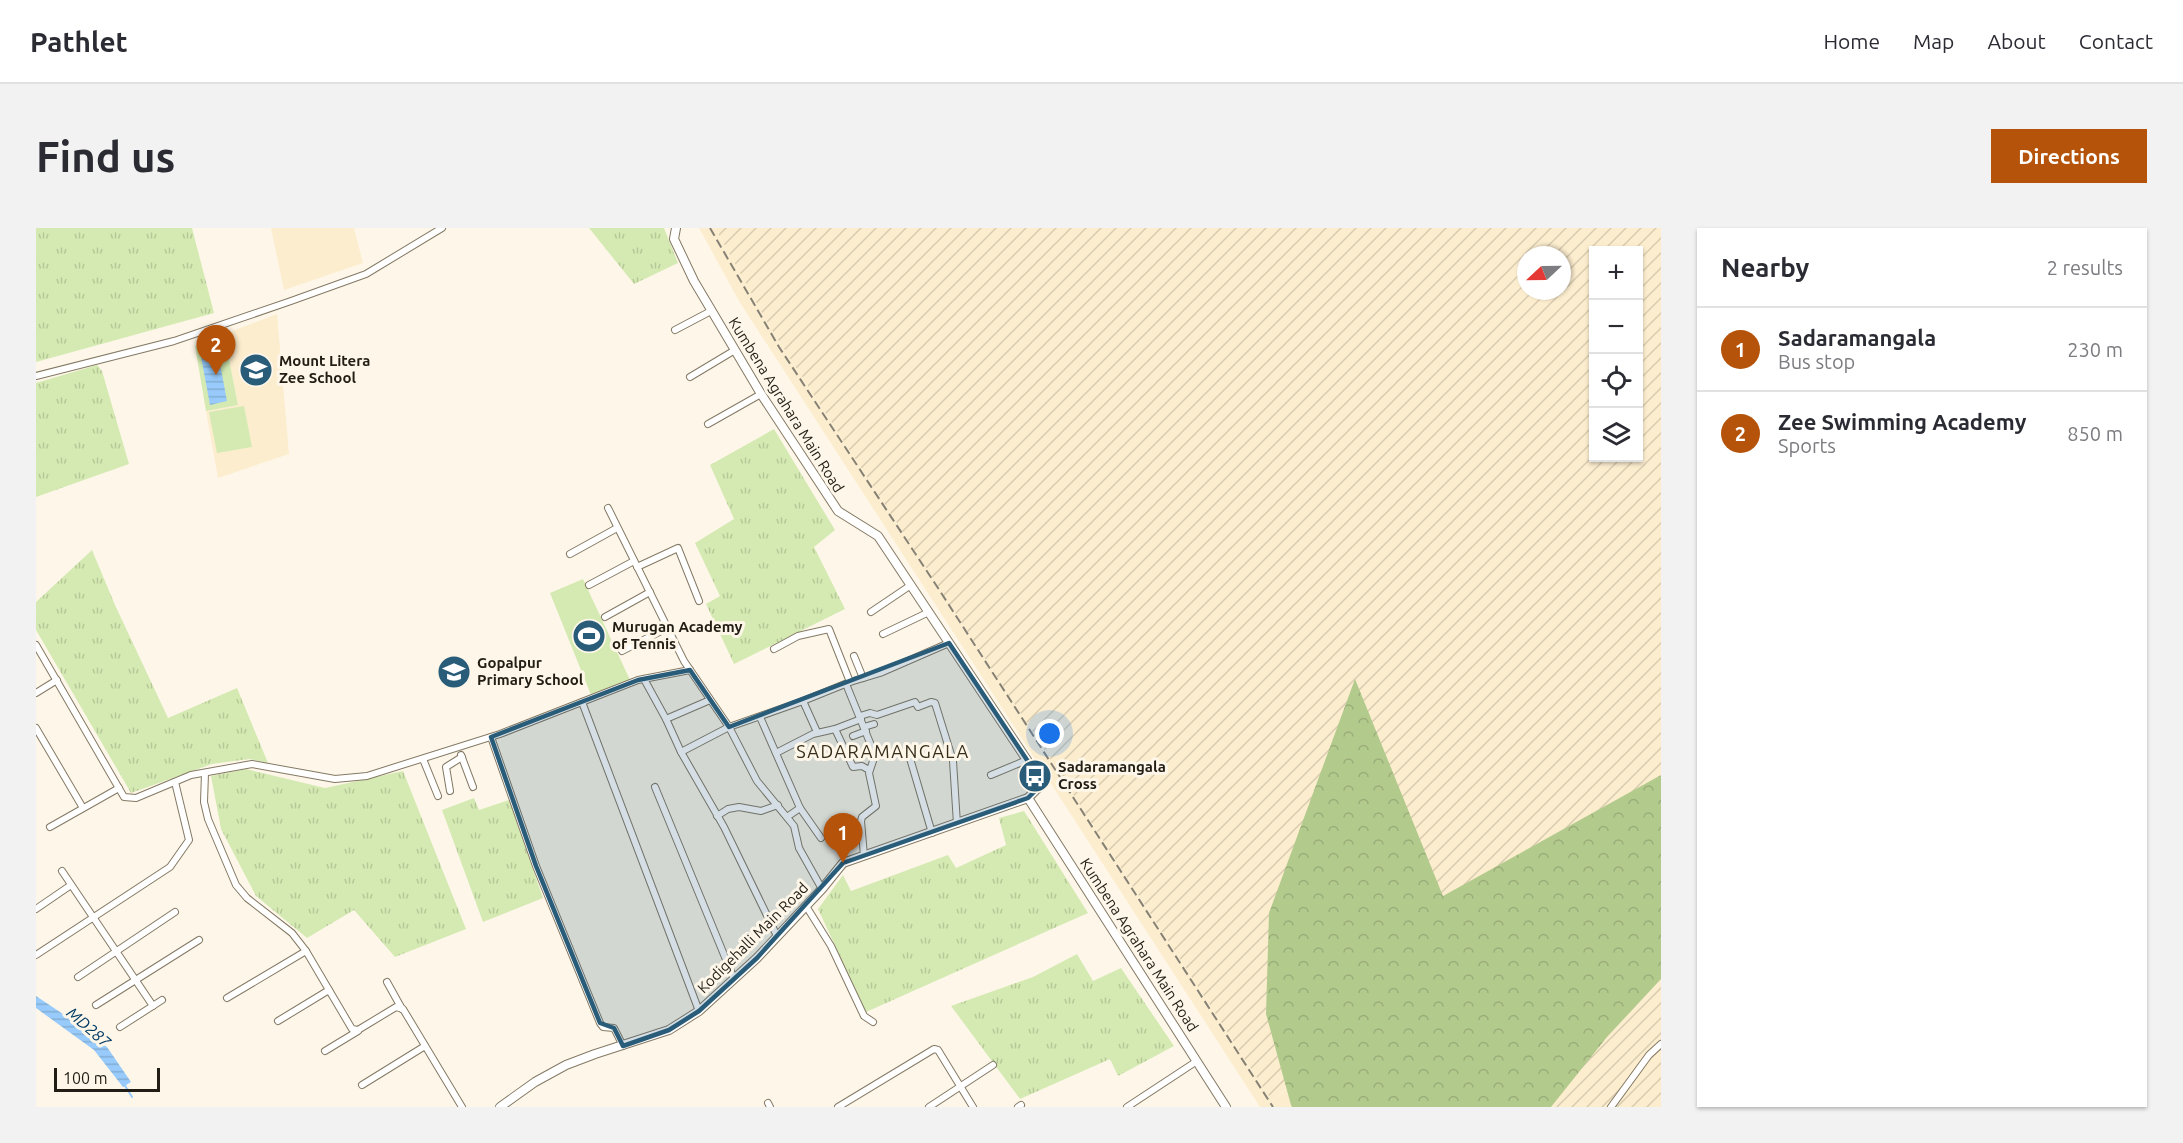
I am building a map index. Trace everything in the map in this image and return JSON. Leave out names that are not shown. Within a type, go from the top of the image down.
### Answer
[{"type":"street","points":[[36,376],[174,341],[366,274],[442,228]]},
{"type":"street","name":"Kumbena Agrahara Main Road","points":[[676,228],[674,239],[711,311],[761,394],[838,511],[878,536],[1027,760],[1039,787],[1028,798],[1226,1107]]},
{"type":"street","points":[[675,330],[711,311]]},
{"type":"street","points":[[690,377],[735,350]]},
{"type":"street","points":[[708,424],[761,394]]},
{"type":"street","points":[[608,508],[690,670],[729,727],[757,781],[794,826],[799,848],[822,889]]},
{"type":"street","points":[[570,554],[617,528]]},
{"type":"street","points":[[589,585],[678,548],[699,601]]},
{"type":"street","points":[[871,612],[911,585]]},
{"type":"street","points":[[605,617],[650,592]]},
{"type":"street","points":[[883,634],[929,612]]},
{"type":"street","points":[[622,651],[667,628]]},
{"type":"street","points":[[774,649],[798,636],[829,629],[875,755],[869,776],[876,806],[862,817],[861,821],[864,856]]},
{"type":"street","points":[[681,752],[729,727],[916,658],[949,642]]},
{"type":"street","points":[[36,645],[124,796],[136,798],[191,775],[252,764],[335,779],[367,776],[491,737],[644,679],[690,670]]},
{"type":"street","points":[[854,656],[863,678]]},
{"type":"street","points":[[644,679],[717,816],[777,936]]},
{"type":"street","points":[[36,693],[57,680]]},
{"type":"street","points":[[666,719],[710,700]]},
{"type":"street","points":[[803,701],[817,732]]},
{"type":"street","points":[[582,702],[699,1011]]},
{"type":"street","points":[[776,753],[817,732],[835,729],[870,713],[877,716],[915,702],[918,707],[931,702],[935,703],[953,760],[957,824]]},
{"type":"street","points":[[760,717],[800,808],[821,838]]},
{"type":"street","points":[[853,735],[874,724]]},
{"type":"street","points":[[36,728],[38,736],[83,808]]},
{"type":"street","points":[[835,729],[853,767],[862,766],[869,770]]},
{"type":"street","points":[[491,737],[536,866],[600,1023],[603,1027],[614,1028],[623,1046]]},
{"type":"street","points":[[458,748],[473,787]]},
{"type":"street","points":[[909,755],[932,833]]},
{"type":"street","points":[[450,790],[447,767],[462,757]]},
{"type":"street","points":[[423,759],[438,796]]},
{"type":"street","points":[[991,775],[1027,760]]},
{"type":"street","points":[[204,773],[204,802],[208,819],[237,885],[247,898],[292,933],[306,951],[352,1029],[358,1030]]},
{"type":"street","points":[[36,955],[170,867],[189,840],[175,782]]},
{"type":"street","points":[[655,787],[734,979]]},
{"type":"street","points":[[50,827],[119,788]]},
{"type":"street","name":"Kodigehalli Main Road","points":[[500,1107],[535,1082],[566,1065],[669,1030],[699,1011],[777,936],[822,889],[843,863],[1028,798]]},
{"type":"street","points":[[717,816],[728,809],[739,807],[761,812],[778,805]]},
{"type":"street","points":[[787,817],[800,808]]},
{"type":"street","points":[[62,871],[153,1006]]},
{"type":"street","points":[[36,909],[71,885]]},
{"type":"street","points":[[806,906],[828,940],[864,1016],[873,1022]]},
{"type":"street","points":[[78,977],[175,912]]},
{"type":"street","points":[[96,1005],[199,940]]},
{"type":"street","points":[[227,998],[306,951]]},
{"type":"street","points":[[387,982],[462,1107]]},
{"type":"street","points":[[278,1021],[329,990]]},
{"type":"street","points":[[120,1027],[162,1000]]},
{"type":"street","points":[[325,1051],[396,1007],[403,1010]]},
{"type":"street","points":[[1611,1107],[1649,1055],[1661,1044]]},
{"type":"street","points":[[362,1085],[425,1046]]},
{"type":"street","points":[[838,1107],[934,1049],[938,1050],[974,1107]]},
{"type":"street","points":[[1130,1106],[1197,1061]]},
{"type":"street","points":[[929,1107],[993,1065]]},
{"type":"highlighted area","points":[[949,643],[1027,760],[1039,787],[1028,798],[843,863],[757,958],[699,1011],[669,1030],[623,1046],[614,1028],[600,1023],[536,866],[491,737],[638,680],[690,670],[729,727]]},
{"type":"shaded area","points":[[271,228],[354,228],[363,263],[284,290]]},
{"type":"shaded area","points":[[699,228],[715,228],[771,329],[1272,1101],[1287,1089],[1292,1107],[1260,1107],[739,301]]},
{"type":"shaded area","points":[[715,228],[1661,228],[1661,1107],[1292,1107],[1286,1089],[1272,1101],[771,329]]},
{"type":"shaded area","name":"Mount Litera Zee School","points":[[277,314],[289,454],[218,478],[206,411],[238,405],[224,334]]},
{"type":"green space","points":[[36,228],[192,228],[214,313],[36,362]]},
{"type":"green space","points":[[589,228],[664,228],[678,263],[634,284]]},
{"type":"green space","points":[[224,334],[238,405],[206,411],[195,346]]},
{"type":"green space","points":[[97,365],[102,371],[129,464],[36,497],[36,383]]},
{"type":"green space","points":[[244,406],[252,447],[217,453],[209,412]]},
{"type":"green space","points":[[774,429],[835,530],[814,547],[845,609],[734,664],[706,604],[720,596],[695,543],[734,519],[710,465]]},
{"type":"green space","points":[[92,550],[168,718],[237,688],[268,763],[249,759],[212,764],[131,793],[36,630],[36,602]]},
{"type":"green space","name":"Murugan Academy of Tennis","points":[[583,579],[630,680],[591,695],[550,593]]},
{"type":"green space","points":[[1355,679],[1443,896],[1661,775],[1661,979],[1607,1037],[1551,1107],[1292,1107],[1291,1105],[1266,1014],[1269,913]]},
{"type":"green space","points":[[246,769],[325,788],[403,771],[466,929],[395,957],[354,910],[307,938],[256,896],[221,829],[211,776]]},
{"type":"green space","points":[[474,798],[479,810],[509,800],[543,898],[483,922],[442,810]]},
{"type":"green space","points":[[1024,811],[1088,913],[866,1012],[818,909],[843,875],[851,891],[948,855],[956,868],[1006,845],[999,818]]},
{"type":"green space","points":[[1077,954],[1093,981],[1121,968],[1174,1046],[1118,1076],[1110,1059],[1020,1099],[951,1006],[1033,977]]},
{"type":"water","points":[[217,348],[227,401],[210,405],[200,351]]},
{"type":"water","points":[[36,996],[90,1032],[107,1047],[131,1082],[123,1087],[94,1050],[36,1008]]},
{"type":"waterway","name":"MD287","points":[[124,1084],[132,1097]]},
{"type":"railway","points":[[710,228],[779,347],[938,588],[1273,1107]]},
{"type":"place","name":"Mount Litera Zee School","points":[[256,370]]},
{"type":"place","name":"Zee Swimming Academy","points":[[216,375]]},
{"type":"place","name":"Murugan Academy of Tennis","points":[[589,636]]},
{"type":"place","name":"Gopalpur Primary School","points":[[454,672]]},
{"type":"place","name":"Sadaramangala Cross","points":[[1035,776]]},
{"type":"place","name":"Sadaramangala","points":[[843,863]]},
{"type":"district","name":"SADARAMANGALA","points":[[883,752]]}]
